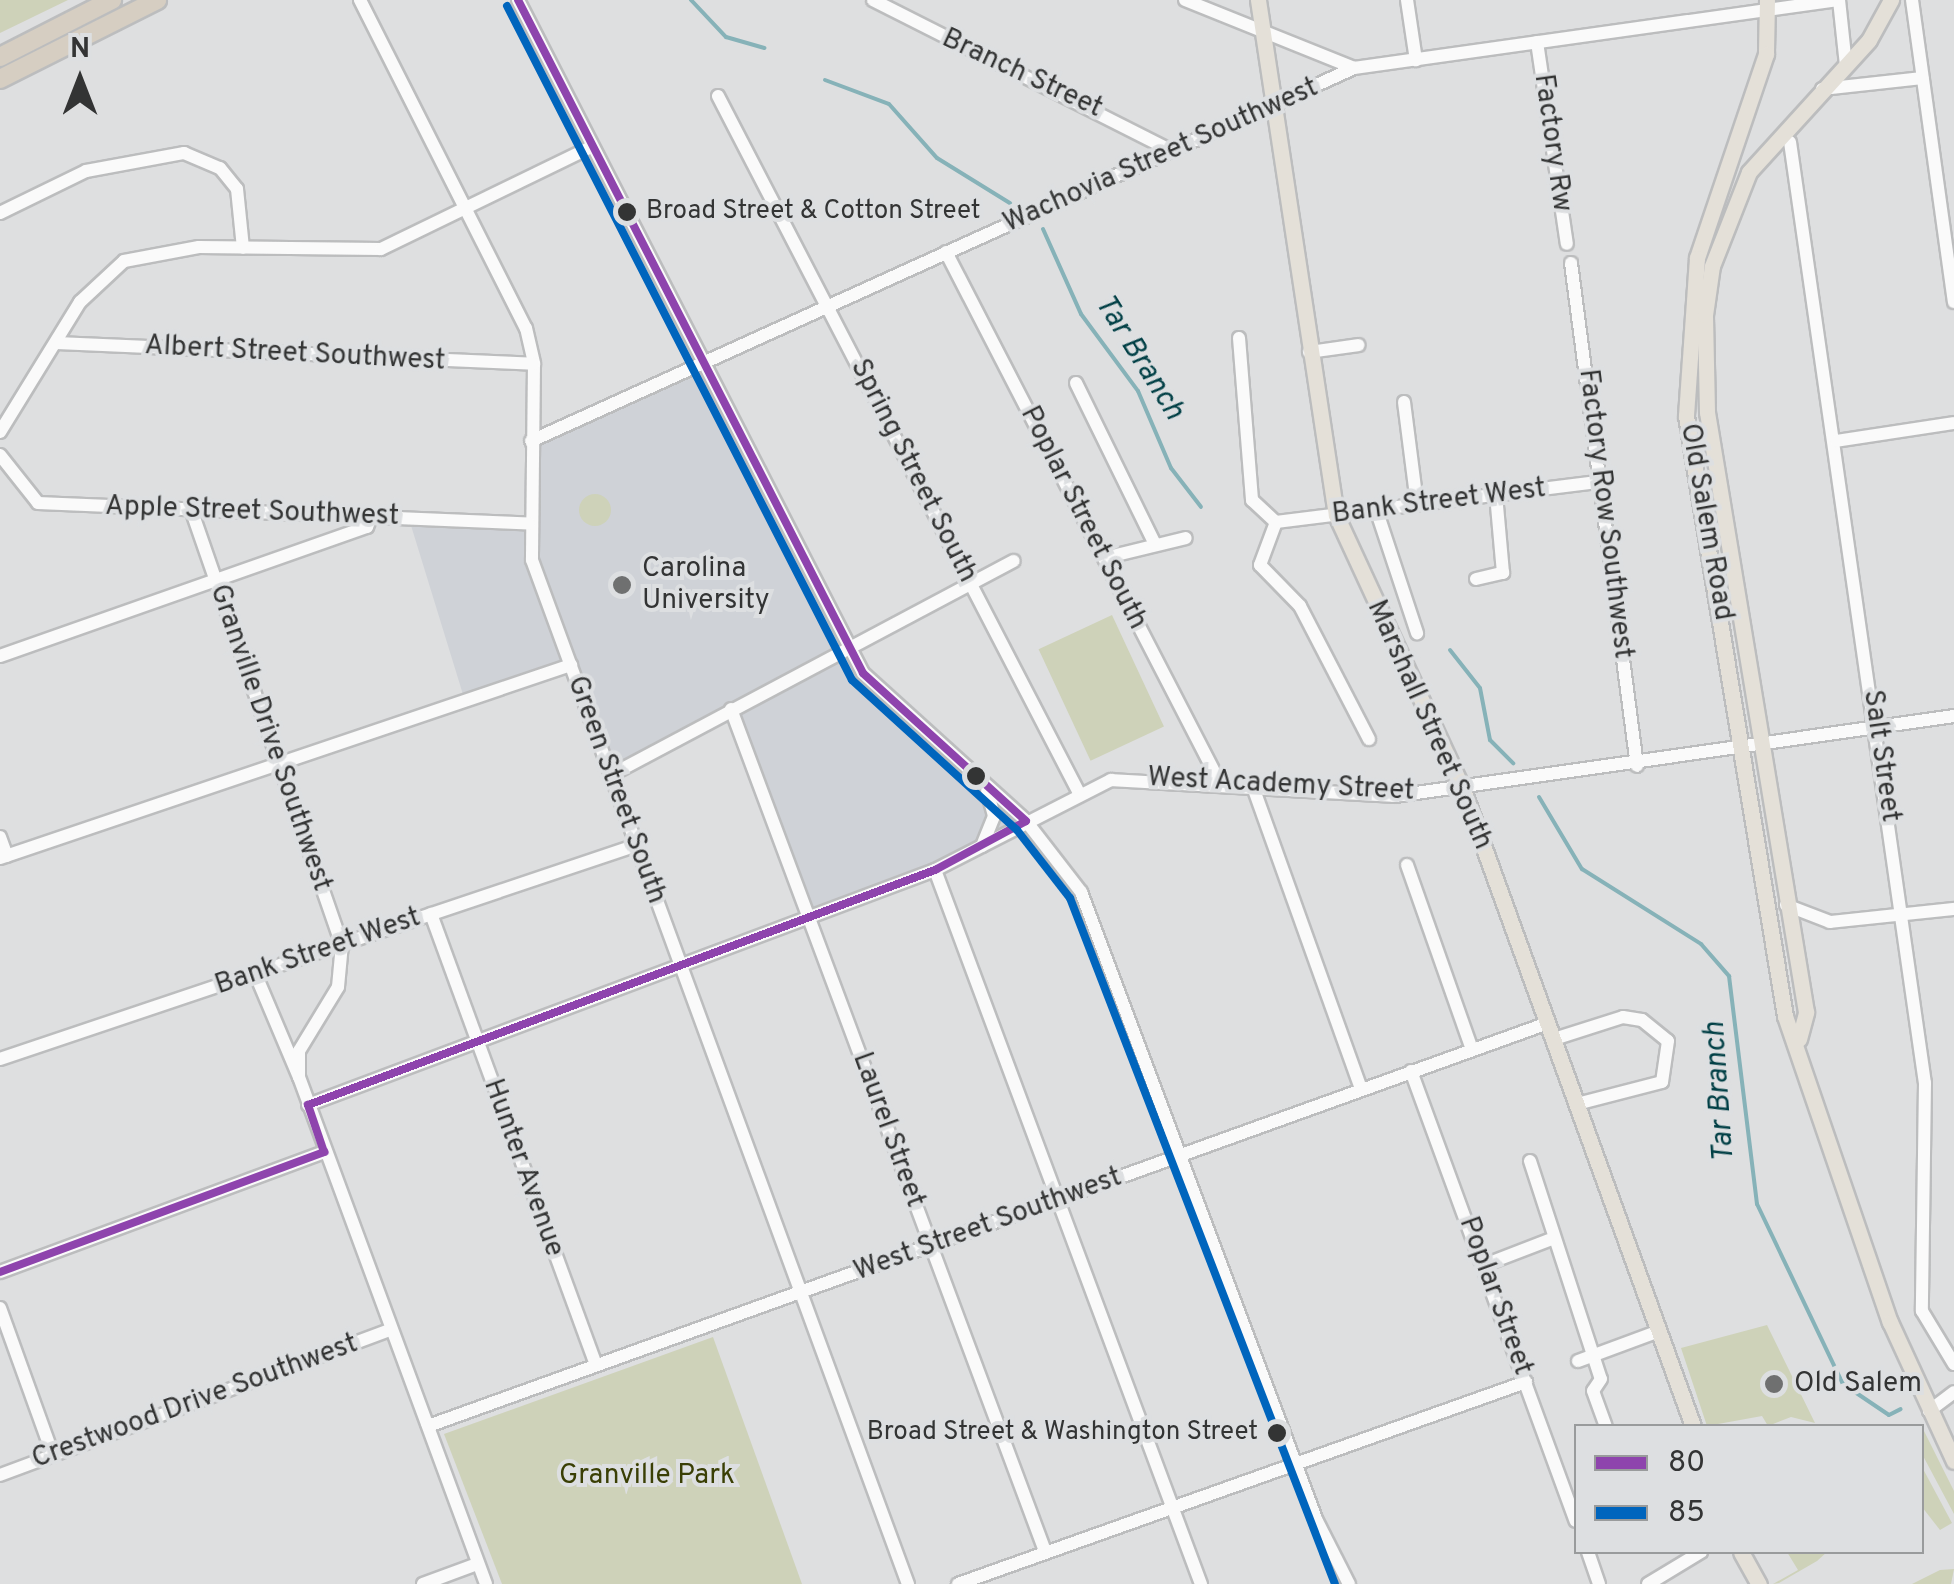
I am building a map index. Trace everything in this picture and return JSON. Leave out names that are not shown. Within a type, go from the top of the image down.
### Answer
[{"type":"highway","points":[[0,57],[112,0]]},
{"type":"highway","points":[[0,79],[157,0]]},
{"type":"highway","points":[[0,47],[27,43]]},
{"type":"main road","name":"Marshall Street South","points":[[1258,0],[1336,515],[1463,790],[1692,1424]]},
{"type":"main road","name":"Old Salem Road","points":[[1799,1039],[1806,1012],[1707,412],[1705,315],[1712,266],[1749,172],[1846,65],[1891,0]]},
{"type":"main road","name":"Old Salem Road","points":[[1768,5],[1766,54],[1697,258],[1684,359],[1782,997],[1799,1039],[1848,1207],[1928,1410],[1954,1462]]},
{"type":"main road","points":[[1742,1554],[1759,1584]]},
{"type":"street","name":"Green Street South","points":[[360,0],[468,210],[534,364],[529,524],[532,560],[908,1584]]},
{"type":"street","points":[[518,0],[847,646],[885,700],[1026,821],[1096,922],[1296,1460],[1349,1584]]},
{"type":"street","name":"Branch Street","points":[[874,0],[1170,150]]},
{"type":"street","points":[[1185,0],[1354,68],[1768,5],[1837,0],[1846,65]]},
{"type":"street","points":[[1407,0],[1416,60]]},
{"type":"street","points":[[1912,0],[1954,302]]},
{"type":"street","name":"Factory Rw","points":[[1537,42],[1567,244]]},
{"type":"street","name":"Wachovia Street Southwest","points":[[532,440],[1354,68]]},
{"type":"street","points":[[1822,89],[1922,78]]},
{"type":"street","name":"Spring Street South","points":[[718,96],[1080,795]]},
{"type":"street","name":"Salt Street","points":[[1790,142],[1836,442],[1924,1083],[1922,1312],[1954,1364]]},
{"type":"street","points":[[0,432],[80,302],[124,261],[160,250],[381,249],[591,147]]},
{"type":"street","points":[[0,214],[86,171],[184,153],[220,168],[237,190],[242,248]]},
{"type":"street","name":"Poplar Street South","points":[[946,252],[1221,784]]},
{"type":"street","name":"Factory Row Southwest","points":[[1572,263],[1637,766]]},
{"type":"street","points":[[1239,338],[1252,500],[1276,522],[1260,566],[1300,606],[1369,739]]},
{"type":"street","name":"Albert Street Southwest","points":[[57,344],[534,364]]},
{"type":"street","points":[[1309,352],[1359,345]]},
{"type":"street","points":[[1076,384],[1155,544]]},
{"type":"street","points":[[1404,402],[1416,504]]},
{"type":"street","points":[[1836,442],[1954,423]]},
{"type":"street","name":"Apple Street Southwest","points":[[0,455],[32,502],[529,524]]},
{"type":"street","name":"Bank Street West","points":[[1276,522],[1603,480]]},
{"type":"street","points":[[1476,579],[1503,573],[1496,494]]},
{"type":"street","name":"Granville Drive Southwest","points":[[191,509],[342,944],[338,987],[300,1051],[299,1078]]},
{"type":"street","points":[[1376,509],[1417,633]]},
{"type":"street","points":[[0,656],[367,527],[371,517]]},
{"type":"street","points":[[1104,558],[1186,538]]},
{"type":"street","points":[[611,775],[969,581],[1014,561]]},
{"type":"street","points":[[0,837],[3,857],[570,665]]},
{"type":"street","name":"Laurel Street","points":[[731,709],[1045,1552]]},
{"type":"street","name":"West Academy Street","points":[[308,1105],[935,870],[980,850],[1026,821],[1126,777],[1395,796],[1637,766],[1954,716]]},
{"type":"street","points":[[1253,787],[1361,1088]]},
{"type":"street","points":[[980,850],[994,816],[986,788]]},
{"type":"street","name":"Bank Street West","points":[[0,1059],[637,845]]},
{"type":"street","points":[[1408,865],[1472,1050]]},
{"type":"street","points":[[935,870],[1201,1584]]},
{"type":"street","points":[[1786,906],[1814,921],[1954,909]]},
{"type":"street","name":"Hunter Avenue","points":[[431,914],[596,1364]]},
{"type":"street","points":[[255,973],[299,1078],[486,1584]]},
{"type":"street","name":"West Street Southwest","points":[[428,1426],[1472,1050],[1623,1017],[1642,1020],[1668,1042],[1662,1082],[1577,1104]]},
{"type":"street","name":"Poplar Street","points":[[1411,1072],[1574,1515]]},
{"type":"street","points":[[0,1272],[324,1152]]},
{"type":"street","points":[[1530,1160],[1551,1218],[1549,1240],[1605,1424]]},
{"type":"street","points":[[1484,1265],[1549,1240]]},
{"type":"street","points":[[0,1308],[53,1455]]},
{"type":"street","name":"Crestwood Drive Southwest","points":[[0,1475],[390,1330]]},
{"type":"street","points":[[1585,1358],[1658,1331]]},
{"type":"street","points":[[958,1584],[1296,1460],[1526,1382]]},
{"type":"street","points":[[1928,1410],[1954,1392]]},
{"type":"street","points":[[1589,1554],[1600,1584]]},
{"type":"street","points":[[1648,1584],[1698,1554]]},
{"type":"street","points":[[423,1584],[478,1564]]},
{"type":"shaded area","name":"Carolina University","points":[[701,361],[856,678],[1026,821],[810,919],[731,710],[611,775],[570,665],[465,701],[409,519],[528,524],[531,441]]},
{"type":"green space","points":[[0,0],[68,0],[0,33]]},
{"type":"green space","points":[[595,494],[606,499],[611,510],[606,521],[595,526],[584,521],[579,510],[584,499]]},
{"type":"green space","points":[[1112,615],[1164,726],[1091,761],[1039,649]]},
{"type":"green space","points":[[1767,1325],[1815,1423],[1791,1417],[1767,1424],[1762,1416],[1706,1424],[1681,1348]]},
{"type":"green space","name":"Granville Park","points":[[713,1337],[802,1584],[502,1584],[444,1434]]},
{"type":"green space","points":[[1924,1431],[1954,1491],[1954,1514],[1924,1458]]},
{"type":"green space","points":[[1924,1471],[1952,1523],[1940,1530],[1924,1510]]},
{"type":"green space","points":[[1788,1554],[1825,1554],[1817,1561],[1773,1584],[1798,1570]]},
{"type":"green space","points":[[1954,1569],[1951,1584],[1912,1584],[1940,1570]]},
{"type":"waterway","name":"Tar Branch","points":[[691,0],[726,37],[764,48]]},
{"type":"waterway","name":"Tar Branch","points":[[825,80],[889,104],[937,158],[1010,203]]},
{"type":"waterway","name":"Tar Branch","points":[[1043,229],[1081,314],[1138,391],[1171,468],[1201,507]]},
{"type":"waterway","name":"Tar Branch","points":[[1450,650],[1480,688],[1490,740],[1513,763]]},
{"type":"waterway","name":"Tar Branch","points":[[1539,797],[1582,869],[1701,944],[1729,976],[1757,1204],[1843,1384],[1889,1415],[1901,1409]]},
{"type":"transit line","name":"80","points":[[0,1272],[324,1152],[308,1105],[935,870],[1026,821],[863,673],[518,0]]},
{"type":"transit line","name":"85","points":[[507,6],[852,680],[1017,830],[1070,898],[1335,1584]]},
{"type":"place","name":"Broad Street & Cotton Street","points":[[627,212]]},
{"type":"place","name":"Carolina University","points":[[622,585]]},
{"type":"place","name":"Old Salem","points":[[1774,1384]]},
{"type":"place","name":"Broad Street & Washington Street","points":[[1277,1433]]}]
